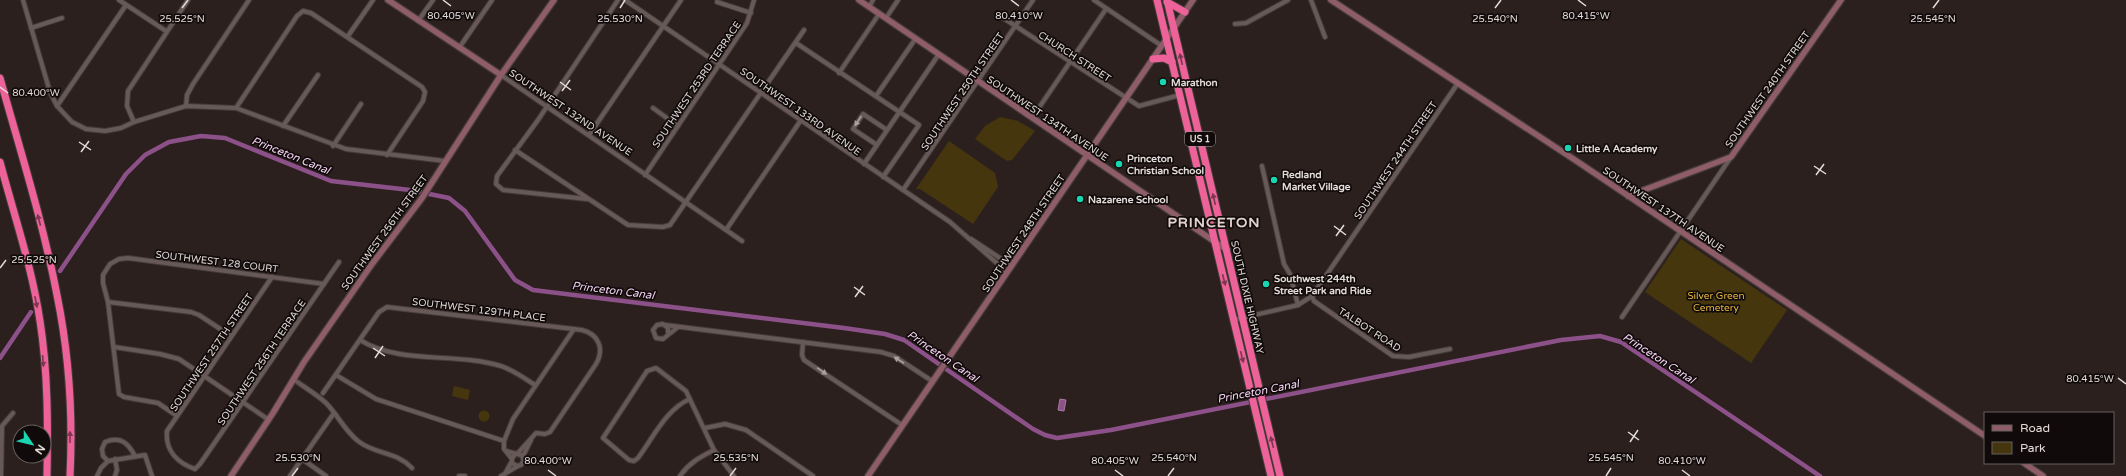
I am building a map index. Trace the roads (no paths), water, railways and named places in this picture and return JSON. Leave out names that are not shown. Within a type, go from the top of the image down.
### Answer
[{"type":"highway","name":"US 1","points":[[1157,0],[1167,39]]},
{"type":"highway","name":"US 1","points":[[1167,1],[1174,28]]},
{"type":"highway","points":[[1167,1],[1185,12]]},
{"type":"highway","name":"SOUTH DIXIE HIGHWAY","points":[[1174,28],[1280,476]]},
{"type":"highway","name":"SOUTH DIXIE HIGHWAY","points":[[1167,39],[1271,476]]},
{"type":"highway","points":[[1153,59],[1164,58],[1172,62]]},
{"type":"highway","points":[[0,78],[58,296],[68,384],[70,476]]},
{"type":"highway","points":[[0,162],[33,282],[40,322],[48,435],[47,476]]},
{"type":"highway","points":[[1266,455],[1272,462],[1276,476]]},
{"type":"street","points":[[23,0],[50,92],[57,106],[72,122],[86,129],[105,131],[121,128],[134,122],[186,106],[236,108],[333,146],[387,155],[445,161]]},
{"type":"street","points":[[119,0],[166,31]]},
{"type":"street","points":[[134,122],[127,106],[128,91],[166,31],[188,0]]},
{"type":"street","points":[[186,106],[187,95],[193,84],[249,0]]},
{"type":"street","points":[[348,36],[373,0]]},
{"type":"street","name":"SOUTHWEST 132ND AVENUE","points":[[388,0],[590,135],[742,242]]},
{"type":"street","points":[[418,21],[433,0]]},
{"type":"street","points":[[459,48],[492,0]]},
{"type":"street","name":"SOUTHWEST 256TH STREET","points":[[231,476],[269,420],[293,379],[372,264],[422,198],[501,76],[554,0]]},
{"type":"street","points":[[589,200],[503,190],[496,184],[497,176],[547,106],[618,0]]},
{"type":"street","name":"SOUTHWEST 133RD AVENUE","points":[[624,0],[950,222],[1007,272]]},
{"type":"street","points":[[590,135],[681,0]]},
{"type":"street","name":"SOUTHWEST 253RD TERRACE","points":[[645,175],[747,23],[754,0]]},
{"type":"street","name":"SOUTHWEST 134TH AVENUE","points":[[859,0],[1227,250]]},
{"type":"street","points":[[869,6],[873,0]]},
{"type":"street","points":[[886,18],[898,0]]},
{"type":"street","name":"SOUTHWEST 250TH STREET","points":[[903,190],[1034,0]]},
{"type":"street","points":[[1094,0],[1162,46]]},
{"type":"street","name":"SOUTHWEST 248TH STREET","points":[[868,476],[1193,0]]},
{"type":"street","points":[[1235,24],[1246,23],[1288,0]]},
{"type":"street","points":[[1311,0],[1325,37]]},
{"type":"street","name":"SOUTHWEST 137TH AVENUE","points":[[1331,0],[1628,196],[1984,435]]},
{"type":"street","name":"SOUTHWEST 240TH STREET","points":[[1628,196],[1731,157],[1841,0]]},
{"type":"street","points":[[717,2],[751,12]]},
{"type":"street","points":[[57,106],[126,5]]},
{"type":"street","points":[[1032,118],[1106,9]]},
{"type":"street","points":[[236,108],[297,16],[303,11],[311,13],[348,36],[422,87],[425,92],[423,101],[387,155]]},
{"type":"street","points":[[839,73],[879,14]]},
{"type":"street","name":"CHURCH STREET","points":[[1000,16],[1139,106],[1180,95]]},
{"type":"street","points":[[31,28],[62,18]]},
{"type":"street","points":[[515,150],[628,225],[663,228],[670,225],[804,30]]},
{"type":"street","points":[[876,96],[916,38]]},
{"type":"street","points":[[796,43],[919,125],[883,177]]},
{"type":"street","points":[[864,164],[939,54]]},
{"type":"street","points":[[283,126],[318,74]]},
{"type":"street","name":"SOUTHWEST 244TH STREET","points":[[1233,320],[1298,305],[1312,296],[1458,83]]},
{"type":"street","points":[[333,146],[361,104]]},
{"type":"street","points":[[653,108],[678,126]]},
{"type":"street","points":[[877,145],[853,129],[863,114],[887,130]]},
{"type":"street","points":[[726,230],[801,120]]},
{"type":"street","points":[[1622,317],[1731,157]]},
{"type":"street","points":[[1262,166],[1284,264],[1290,274],[1298,305]]},
{"type":"street","name":"SOUTHWEST 133RD AVENUE","points":[[968,237],[1012,266]]},
{"type":"street","name":"SOUTHWEST 128 COURT","points":[[108,302],[103,283],[103,275],[110,264],[119,259],[128,258],[324,284]]},
{"type":"street","name":"SOUTHWEST 256TH TERRACE","points":[[166,438],[172,455],[184,465],[195,469],[339,262]]},
{"type":"street","name":"SOUTHWEST 257TH STREET","points":[[166,438],[167,431],[272,276]]},
{"type":"street","name":"TALBOT ROAD","points":[[1312,296],[1314,301],[1393,356],[1409,357],[1450,349]]},
{"type":"street","points":[[178,416],[158,403],[124,397],[119,394],[108,302],[191,312],[199,315],[231,336]]},
{"type":"street","name":"SOUTHWEST 129TH PLACE","points":[[360,340],[382,308],[391,306],[574,329],[585,331],[596,337],[600,346],[600,357],[550,432],[545,434],[536,433],[531,440]]},
{"type":"street","points":[[678,327],[668,333],[666,337],[660,339],[654,335],[654,328],[657,325],[665,325],[885,352],[898,358],[932,381]]},
{"type":"street","points":[[665,325],[668,328],[668,333]]},
{"type":"street","points":[[519,466],[513,464],[503,447],[510,424],[574,329]]},
{"type":"street","points":[[323,392],[360,340],[383,351],[495,364],[514,372],[536,385]]},
{"type":"street","points":[[803,342],[802,355],[804,360],[902,425]]},
{"type":"street","points":[[114,347],[170,356],[179,359],[269,420]]},
{"type":"street","points":[[690,399],[672,410],[638,458],[634,461],[629,460],[603,438],[605,432],[647,371],[656,368],[683,388],[690,399],[706,428],[714,450],[734,476]]},
{"type":"street","points":[[336,375],[376,399],[504,441]]},
{"type":"street","points":[[293,379],[322,400],[349,433],[361,443],[374,450],[404,459],[412,468]]},
{"type":"street","points":[[1,476],[2,426],[13,413]]},
{"type":"street","points":[[290,476],[334,413]]},
{"type":"street","points":[[706,428],[725,424],[746,430],[813,476]]},
{"type":"street","points":[[108,461],[103,456],[102,449],[105,442],[112,439],[122,440],[128,444],[135,456]]},
{"type":"street","points":[[506,472],[516,454],[531,440]]},
{"type":"street","points":[[501,476],[524,462],[523,456],[531,440]]},
{"type":"street","points":[[680,476],[687,466],[695,459],[714,450]]},
{"type":"street","points":[[506,451],[523,456]]},
{"type":"street","points":[[97,475],[108,461],[145,455],[153,476]]},
{"type":"street","points":[[115,459],[117,470],[115,476]]},
{"type":"street","points":[[302,460],[326,476]]},
{"type":"street","points":[[2025,464],[2043,476]]},
{"type":"street","points":[[459,476],[465,476]]},
{"type":"waterway","name":"Princeton Canal","points":[[60,271],[126,174],[145,155],[169,142],[201,136],[225,138],[331,181],[410,190],[449,198],[465,211],[515,280],[533,290],[844,328],[885,334],[904,340],[1033,429],[1045,435],[1057,438],[1111,430],[1561,340],[1600,336],[1621,342],[1820,476]]},
{"type":"waterway","name":"Princeton Canal","points":[[0,358],[31,312]]},
{"type":"place","name":"Marathon","points":[[1163,82]]},
{"type":"place","name":"Little A Academy","points":[[1568,148]]},
{"type":"place","name":"Princeton Christian School","points":[[1119,164]]},
{"type":"place","name":"Redland Market Village","points":[[1274,180]]},
{"type":"place","name":"Nazarene School","points":[[1080,199]]},
{"type":"place","name":"Southwest 244th Street Park and Ride","points":[[1266,284]]},
{"type":"district","name":"PRINCETON","points":[[1214,222]]},
{"type":"park label","name":"Silver Green Cemetery","points":[[1716,300]]}]
